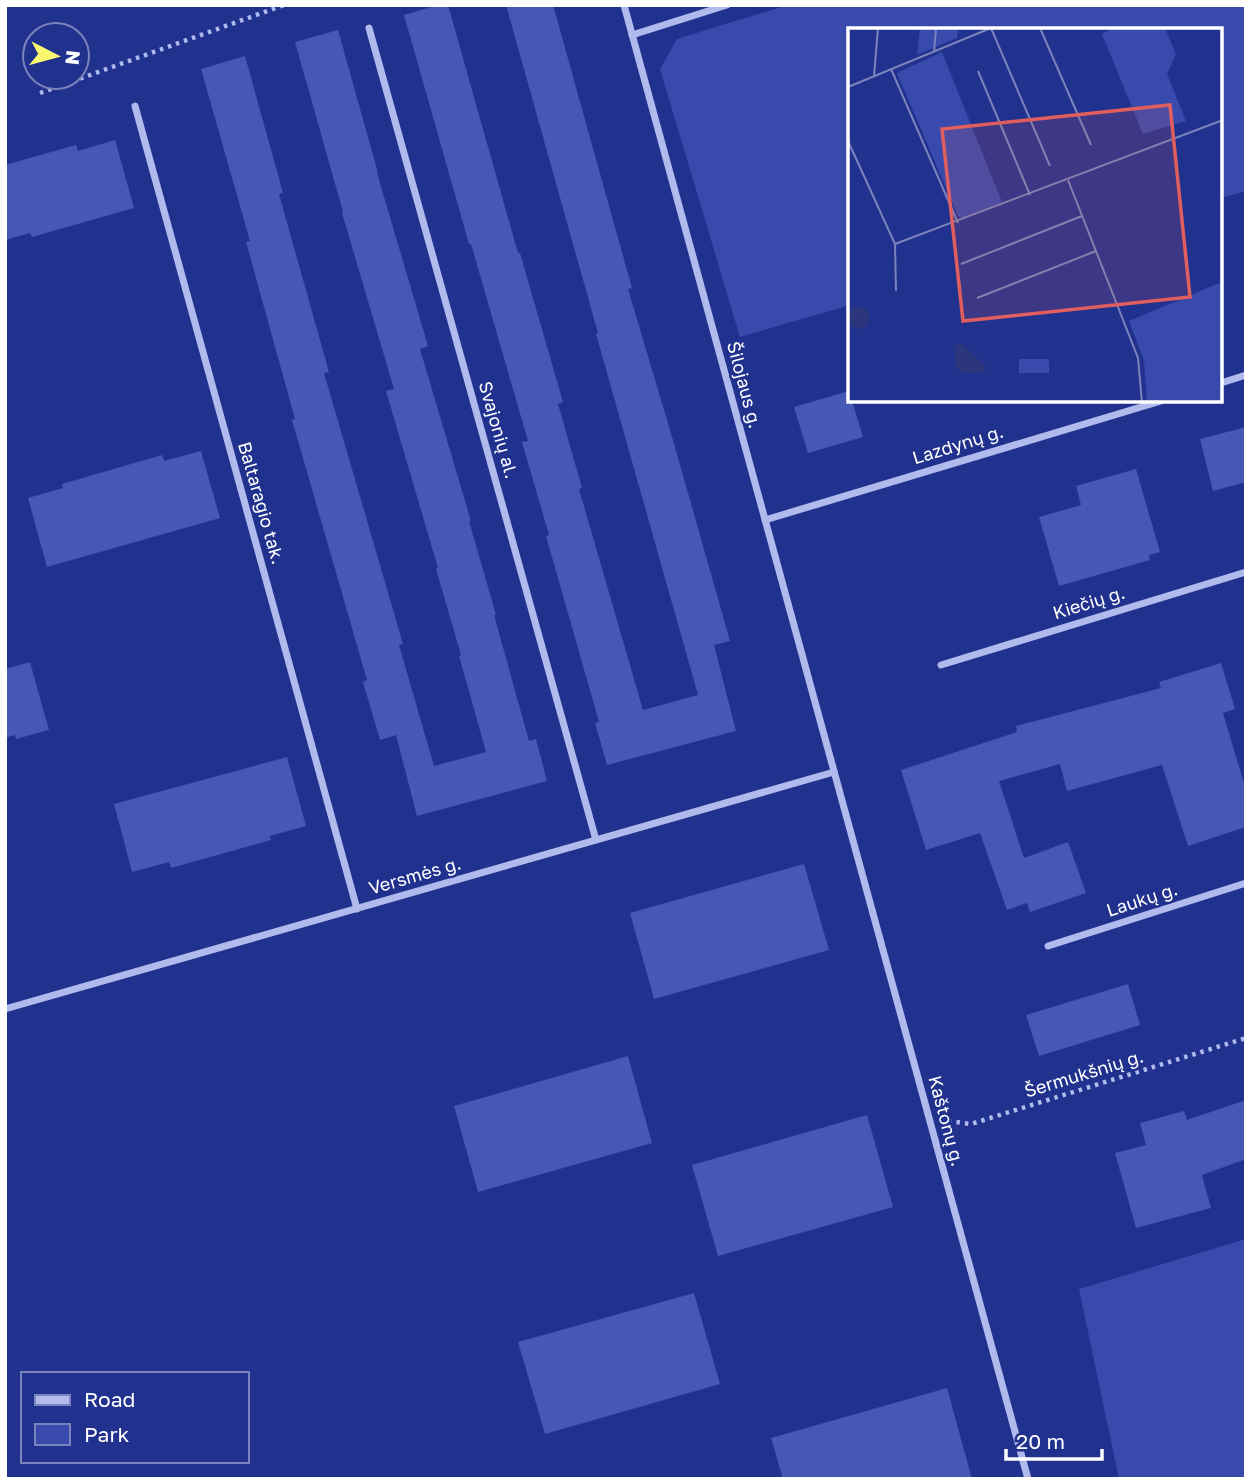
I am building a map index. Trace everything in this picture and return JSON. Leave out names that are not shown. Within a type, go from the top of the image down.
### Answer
[{"type":"street","name":"Šilojaus g.","points":[[624,5],[834,772]]},
{"type":"street","points":[[632,35],[727,5]]},
{"type":"street","name":"Svajonių al.","points":[[369,29],[596,840]]},
{"type":"street","name":"Baltaragio tak.","points":[[135,106],[357,909]]},
{"type":"street","points":[[1223,382],[1246,375]]},
{"type":"street","name":"Lazdynų g.","points":[[765,520],[1158,402]]},
{"type":"street","name":"Kiečių g.","points":[[941,665],[1246,572]]},
{"type":"street","name":"Versmės g.","points":[[5,1009],[834,772]]},
{"type":"street","name":"Kaštonų g.","points":[[834,772],[1028,1479]]},
{"type":"street","name":"Laukų g.","points":[[1048,946],[1246,883]]},
{"type":"path","points":[[40,93],[284,5]]},
{"type":"path","name":"Šermukšnių g.","points":[[929,1119],[971,1124],[1246,1038]]},
{"type":"green space","points":[[788,5],[1246,5],[1246,191],[1223,197],[1223,28],[848,28],[848,306],[740,337],[660,69],[677,39]]},
{"type":"green space","points":[[1246,1239],[1246,1479],[1119,1479],[1079,1289]]},
{"type":"building","points":[[438,5],[448,5],[563,402],[558,404],[582,488],[579,489],[643,710],[698,695],[506,5],[553,5],[632,288],[628,289],[730,641],[714,645],[736,731],[607,765],[595,723],[599,722],[522,442],[528,441],[404,15]]},
{"type":"building","points":[[338,30],[428,346],[420,349],[471,521],[529,741],[536,739],[547,781],[417,816],[396,735],[380,740],[363,682],[367,680],[292,420],[295,419],[246,242],[250,241],[201,69],[245,56],[283,193],[279,194],[329,372],[324,373],[403,644],[399,645],[434,766],[486,752],[436,569],[438,568],[386,391],[394,389],[295,42]]},
{"type":"building","points":[[115,140],[134,208],[32,237],[30,233],[5,240],[5,165],[76,145],[78,151]]},
{"type":"building","points":[[848,391],[848,402],[852,402],[863,437],[808,453],[794,407]]},
{"type":"building","points":[[1246,427],[1246,482],[1213,491],[1200,439]]},
{"type":"building","points":[[201,451],[220,518],[47,567],[28,498],[63,488],[62,484],[162,455],[164,461]]},
{"type":"building","points":[[1136,469],[1160,552],[1149,555],[1150,560],[1059,586],[1039,517],[1081,505],[1076,486]]},
{"type":"building","points":[[30,662],[49,730],[16,739],[15,735],[5,738],[5,669]]},
{"type":"building","points":[[1221,663],[1235,709],[1223,713],[1246,790],[1246,827],[1188,846],[1162,765],[1067,791],[1060,764],[999,781],[1024,858],[1068,842],[1086,893],[1030,912],[1027,903],[1007,910],[980,833],[926,850],[901,770],[1017,732],[1016,726],[1161,688],[1159,682]]},
{"type":"building","points":[[287,757],[306,826],[270,836],[271,840],[171,868],[169,862],[132,872],[114,804]]},
{"type":"building","points":[[804,864],[829,950],[654,999],[630,913]]},
{"type":"building","points":[[1128,984],[1140,1025],[1039,1056],[1026,1015]]},
{"type":"building","points":[[628,1056],[652,1143],[478,1192],[454,1106]]},
{"type":"building","points":[[1246,1100],[1246,1159],[1202,1175],[1211,1208],[1136,1228],[1115,1153],[1146,1145],[1140,1123],[1184,1111],[1187,1120]]},
{"type":"building","points":[[867,1115],[893,1207],[718,1256],[692,1165]]},
{"type":"building","points":[[694,1293],[720,1384],[545,1434],[518,1342]]},
{"type":"building","points":[[947,1388],[972,1479],[783,1479],[771,1438]]}]
